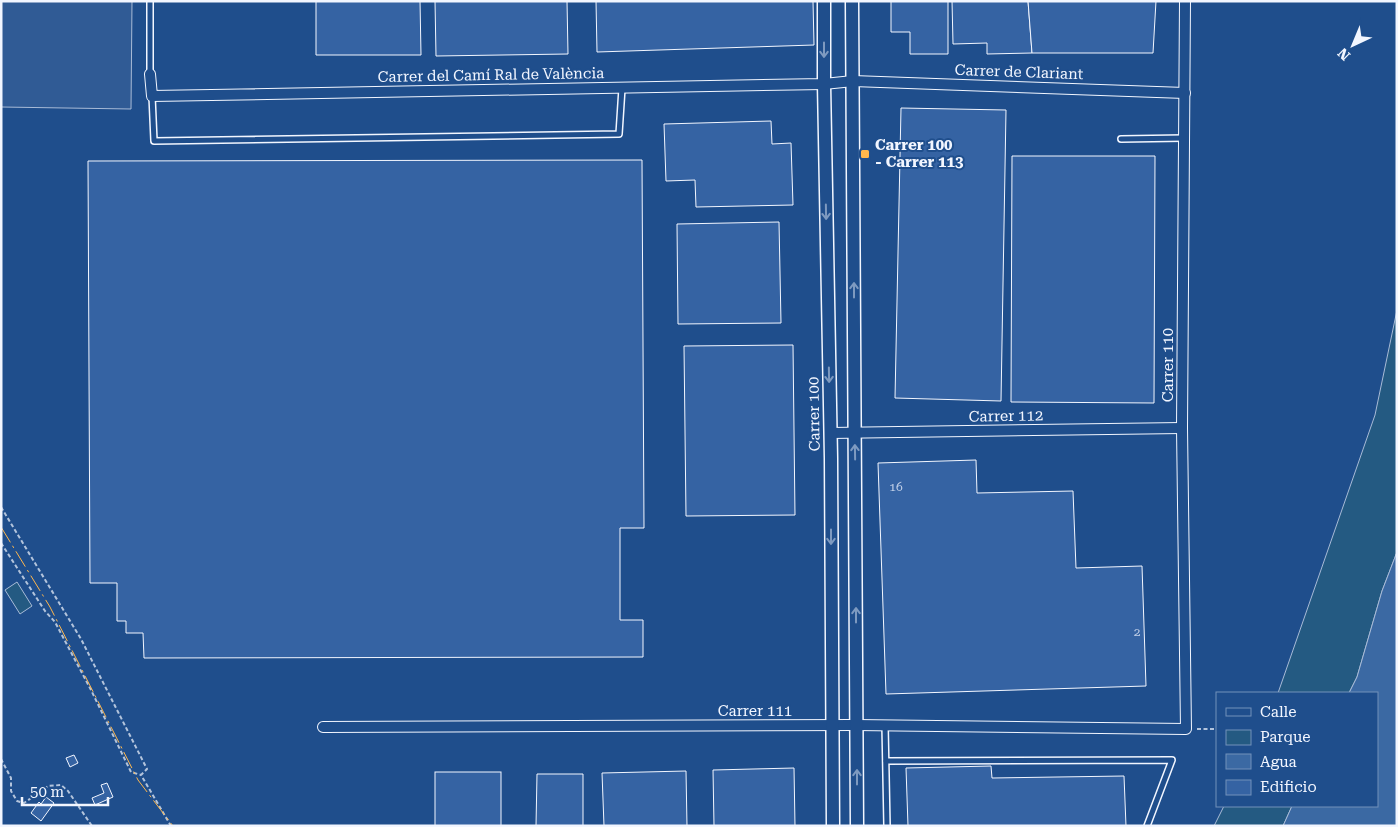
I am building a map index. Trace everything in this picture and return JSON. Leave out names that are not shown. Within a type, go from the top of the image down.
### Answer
[{"type":"street","name":"Carrer 100","points":[[824,1],[831,433],[833,826]]},
{"type":"street","points":[[852,1],[857,826]]},
{"type":"street","name":"Carrer 110","points":[[1185,1],[1182,428],[1186,729]]},
{"type":"street","points":[[150,74],[152,96]]},
{"type":"street","name":"Carrer del Camí Ral de València","points":[[152,96],[824,84],[852,81]]},
{"type":"street","name":"Carrer de Clariant","points":[[852,81],[1185,93]]},
{"type":"street","name":"Carrer 112","points":[[831,433],[1182,428]]},
{"type":"street","name":"Carrer 111","points":[[323,726],[885,725],[1186,729]]},
{"type":"lane","points":[[150,1],[150,74]]},
{"type":"lane","points":[[152,96],[154,141],[619,134],[622,88]]},
{"type":"lane","points":[[1121,139],[1184,138]]},
{"type":"lane","points":[[885,725],[887,826]]},
{"type":"lane","points":[[886,761],[1172,760],[1147,826]]},
{"type":"path","points":[[1,507],[81,639],[147,769],[141,774]]},
{"type":"path","points":[[1,543],[45,611],[55,622],[132,772],[141,774],[171,826]]},
{"type":"path","points":[[1186,729],[1216,729]]},
{"type":"path","points":[[1,759],[11,778],[11,792],[17,801],[24,803],[48,786],[61,785],[92,826]]},
{"type":"green space","points":[[1397,310],[1397,552],[1382,591],[1357,677],[1350,692],[1278,692],[1375,415]]},
{"type":"green space","points":[[17,582],[32,606],[20,614],[5,590]]},
{"type":"green space","points":[[1224,807],[1292,807],[1283,826],[1214,826]]},
{"type":"shaded area","points":[[1,1],[132,1],[131,109],[1,107]]},
{"type":"water","points":[[1397,552],[1397,826],[1283,826],[1292,807],[1378,807],[1378,692],[1350,692],[1357,677],[1382,591]]},
{"type":"building","points":[[316,1],[420,1],[421,55],[316,55]]},
{"type":"building","points":[[435,1],[567,1],[568,54],[436,56]]},
{"type":"building","points":[[596,1],[813,1],[814,45],[597,52]]},
{"type":"building","points":[[891,1],[948,1],[948,54],[910,54],[910,32],[891,32]]},
{"type":"building","points":[[952,1],[1028,1],[1032,53],[987,54],[987,43],[953,44]]},
{"type":"building","points":[[1028,1],[1156,1],[1153,53],[1032,53]]},
{"type":"building","points":[[901,108],[1006,110],[1001,401],[895,398]]},
{"type":"building","points":[[771,121],[772,144],[791,143],[793,205],[696,207],[695,180],[666,181],[664,124]]},
{"type":"building","points":[[1012,156],[1155,156],[1154,403],[1011,402]]},
{"type":"building","points":[[642,160],[644,528],[620,528],[620,620],[643,620],[643,657],[144,658],[143,633],[126,633],[126,621],[117,621],[117,583],[90,583],[88,161]]},
{"type":"building","points":[[779,222],[781,323],[678,324],[677,224]]},
{"type":"building","points":[[793,345],[795,515],[686,516],[684,346]]},
{"type":"building","points":[[976,460],[977,493],[1073,491],[1076,568],[1142,566],[1146,686],[886,694],[878,463]]},
{"type":"building","points":[[74,755],[78,763],[70,767],[66,758]]},
{"type":"building","points":[[991,766],[992,778],[1124,776],[1126,826],[908,826],[906,768]]},
{"type":"building","points":[[794,768],[795,826],[714,826],[713,770]]},
{"type":"building","points":[[686,771],[687,826],[604,826],[602,773]]},
{"type":"building","points":[[435,772],[501,772],[501,826],[435,826]]},
{"type":"building","points":[[537,774],[583,774],[583,826],[536,826]]},
{"type":"building","points":[[107,783],[113,797],[95,805],[92,798],[104,793],[101,785]]},
{"type":"building","points":[[46,797],[54,803],[41,821],[31,813],[39,802],[41,804]]},
{"type":"power","points":[[1,527],[50,607],[138,780],[173,826]]},
{"type":"place","name":"Carrer 100 - Carrer 113","points":[[865,154]]}]
